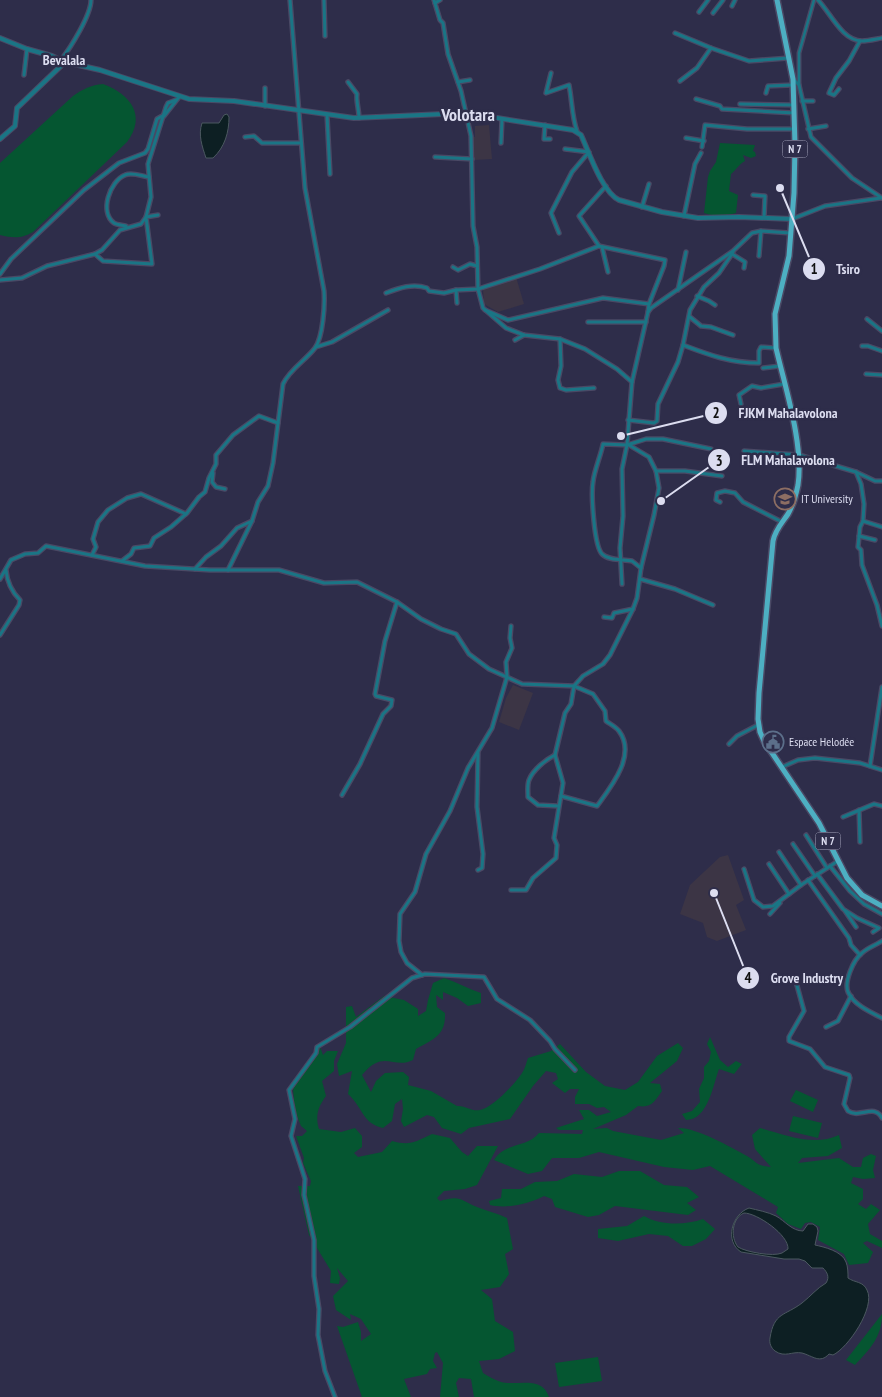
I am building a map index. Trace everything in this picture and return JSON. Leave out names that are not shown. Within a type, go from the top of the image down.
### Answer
[{"type":"main road","name":"N 7","points":[[777,0],[795,83],[795,166],[791,233],[787,263],[774,314],[776,348],[799,455],[795,496],[791,508],[773,541],[759,693],[758,724],[764,741],[819,823],[847,878],[870,901],[882,906]]},
{"type":"street","points":[[0,139],[14,126],[17,108],[63,61],[84,24],[91,7],[91,0]]},
{"type":"street","points":[[290,0],[305,188],[324,290],[325,305],[316,347]]},
{"type":"street","points":[[324,0],[326,36]]},
{"type":"street","points":[[440,0],[435,1],[443,23],[452,67],[458,82],[471,136],[473,226],[478,289],[482,308],[506,328],[524,335],[560,339],[586,349],[617,369],[632,382]]},
{"type":"street","points":[[699,12],[708,0]]},
{"type":"street","points":[[713,13],[723,0]]},
{"type":"street","points":[[732,6],[735,0]]},
{"type":"street","points":[[814,0],[800,53],[795,83],[802,101],[808,129],[811,137],[819,146],[852,178],[882,198]]},
{"type":"street","points":[[818,0],[840,30],[860,41],[882,38]]},
{"type":"street","points":[[674,33],[749,61],[789,58]]},
{"type":"street","points":[[0,38],[63,61],[100,70],[177,98],[265,106],[359,118],[466,113],[577,131]]},
{"type":"street","points":[[839,90],[834,95],[829,93],[836,78],[850,61],[860,41]]},
{"type":"street","points":[[680,81],[697,68],[711,48]]},
{"type":"street","points":[[24,75],[27,49]]},
{"type":"street","points":[[551,72],[546,93],[569,85],[574,108],[574,124],[614,198],[642,207],[698,218],[792,220],[825,206],[882,198]]},
{"type":"street","points":[[458,82],[470,80]]},
{"type":"street","points":[[348,82],[357,94],[356,101],[359,106],[359,118]]},
{"type":"street","points":[[766,93],[768,86],[795,83]]},
{"type":"street","points":[[265,88],[265,106]]},
{"type":"street","points":[[0,274],[11,259],[84,190],[119,163],[145,153],[158,120],[177,98]]},
{"type":"street","points":[[696,99],[720,106],[722,109],[794,113]]},
{"type":"street","points":[[802,101],[813,101]]},
{"type":"street","points":[[740,104],[794,105]]},
{"type":"street","points":[[327,115],[330,174]]},
{"type":"street","points":[[94,254],[102,261],[152,264],[146,217],[151,196],[149,177],[150,156],[163,116]]},
{"type":"street","points":[[501,143],[502,119]]},
{"type":"street","points":[[702,147],[705,125],[747,129],[795,129]]},
{"type":"street","points":[[545,126],[544,139],[550,139]]},
{"type":"street","points":[[808,129],[826,126]]},
{"type":"street","points":[[245,137],[254,136],[262,143],[301,143]]},
{"type":"street","points":[[686,138],[704,141]]},
{"type":"street","points":[[565,149],[589,152]]},
{"type":"street","points":[[559,233],[551,213],[572,172],[589,152]]},
{"type":"street","points":[[684,216],[695,164],[701,153]]},
{"type":"street","points":[[435,157],[472,159]]},
{"type":"street","points":[[127,227],[114,223],[108,216],[107,204],[111,188],[119,178],[128,174],[149,177]]},
{"type":"street","points":[[642,207],[649,184]]},
{"type":"street","points":[[606,186],[579,216],[601,246],[608,272]]},
{"type":"street","points":[[753,195],[765,196],[764,218]]},
{"type":"street","points":[[0,280],[22,278],[47,266],[94,254],[102,250],[120,230],[140,224],[146,217],[158,215]]},
{"type":"street","points":[[648,312],[651,308],[732,253],[752,233],[761,230],[791,233]]},
{"type":"street","points":[[759,256],[761,230]]},
{"type":"street","points":[[386,293],[418,285],[436,293],[478,289],[540,269],[601,246],[665,260],[649,304],[632,382],[628,420],[628,445],[621,478],[623,516],[620,548],[622,584]]},
{"type":"street","points":[[678,290],[686,252]]},
{"type":"street","points":[[732,253],[745,262],[744,268]]},
{"type":"street","points":[[628,420],[654,423],[657,420],[658,404],[678,362],[690,317],[690,310],[697,296],[719,273],[732,253]]},
{"type":"street","points":[[453,267],[458,270],[470,264],[477,266]]},
{"type":"street","points":[[456,290],[457,303]]},
{"type":"street","points":[[697,296],[714,305]]},
{"type":"street","points":[[482,308],[508,320],[603,298],[649,304]]},
{"type":"street","points":[[228,571],[252,521],[258,502],[268,486],[273,463],[283,384],[286,377],[316,347],[332,342],[388,310]]},
{"type":"street","points":[[690,317],[701,326],[711,327],[733,335]]},
{"type":"street","points":[[867,320],[882,331]]},
{"type":"street","points":[[588,322],[646,322]]},
{"type":"street","points":[[515,340],[524,335]]},
{"type":"street","points":[[560,339],[562,366],[558,380],[560,388],[566,390],[594,388]]},
{"type":"street","points":[[683,345],[718,358],[743,363],[759,363],[758,351],[760,347],[776,348]]},
{"type":"street","points":[[862,346],[882,351]]},
{"type":"street","points":[[763,368],[780,366]]},
{"type":"street","points":[[866,374],[882,375]]},
{"type":"street","points":[[741,404],[739,395],[752,386],[761,388],[784,384]]},
{"type":"street","points":[[121,561],[131,554],[134,548],[150,546],[154,538],[172,527],[186,514],[205,492],[216,464],[216,455],[233,435],[259,416],[278,423]]},
{"type":"street","points":[[641,568],[634,562],[605,556],[599,549],[593,518],[593,481],[603,444],[628,445],[646,439],[664,440],[711,449]]},
{"type":"street","points":[[511,890],[526,890],[533,878],[556,858],[557,845],[554,838],[563,783],[554,755],[565,713],[571,704],[574,686],[584,676],[603,664],[610,655],[637,598],[641,568],[659,481],[648,457],[628,445]]},
{"type":"street","points":[[744,451],[799,455],[856,472],[876,481],[882,481]]},
{"type":"street","points":[[656,471],[685,471],[722,476]]},
{"type":"street","points":[[213,472],[212,482],[216,486],[225,489]]},
{"type":"street","points":[[856,472],[861,484],[864,504],[858,547],[861,550],[862,565],[877,605],[882,626]]},
{"type":"street","points":[[720,502],[716,500],[717,493],[720,491],[730,491],[737,494],[743,502],[782,522]]},
{"type":"street","points":[[92,556],[96,547],[93,539],[98,522],[108,510],[127,498],[141,494],[186,514]]},
{"type":"street","points":[[194,569],[221,546],[237,528],[252,521]]},
{"type":"street","points":[[863,521],[882,527]]},
{"type":"street","points":[[859,536],[875,540]]},
{"type":"street","points":[[0,579],[11,560],[26,554],[38,553],[46,546],[144,566],[228,571],[279,570],[324,584],[357,582],[397,602],[421,620],[456,634],[469,654],[489,669],[522,684],[574,686],[592,694],[605,711],[606,721],[619,730],[625,746],[623,764],[610,788],[597,806],[561,796]]},
{"type":"street","points":[[0,635],[19,605],[20,600],[14,595],[7,582],[6,569]]},
{"type":"street","points":[[640,579],[675,589],[713,605]]},
{"type":"street","points":[[342,795],[360,764],[380,720],[392,703],[392,700],[376,696],[375,694],[385,641],[397,602]]},
{"type":"street","points":[[604,617],[612,618],[615,612],[633,609]]},
{"type":"street","points":[[422,975],[407,963],[401,952],[399,941],[400,914],[415,892],[426,854],[450,811],[468,768],[492,728],[507,677],[506,662],[512,648],[510,638],[511,626]]},
{"type":"street","points":[[870,766],[882,687]]},
{"type":"street","points":[[729,744],[736,736],[758,724]]},
{"type":"street","points":[[478,752],[477,807],[483,854],[482,868],[478,870]]},
{"type":"street","points":[[554,755],[536,770],[528,781],[528,797],[538,805],[558,806]]},
{"type":"street","points":[[782,766],[798,760],[815,758],[860,763],[882,770]]},
{"type":"street","points":[[843,817],[874,804],[882,806]]},
{"type":"street","points":[[859,810],[860,842]]},
{"type":"street","points":[[806,835],[829,867],[850,891],[864,904],[882,914]]},
{"type":"street","points":[[794,844],[856,927]]},
{"type":"street","points":[[779,852],[801,885]]},
{"type":"street","points":[[744,869],[757,904],[773,906],[838,861]]},
{"type":"street","points":[[769,864],[789,894]]},
{"type":"street","points":[[808,880],[860,956]]},
{"type":"street","points":[[770,914],[777,908],[781,900]]},
{"type":"street","points":[[843,909],[881,928]]},
{"type":"street","points":[[873,932],[881,928]]},
{"type":"street","points":[[882,941],[860,956],[855,962],[848,979],[848,991],[851,996],[861,1006],[882,1018]]},
{"type":"street","points":[[336,1397],[325,1371],[318,1335],[319,1309],[314,1276],[314,1240],[304,1194],[305,1179],[291,1136],[295,1119],[289,1090],[316,1053],[317,1047],[350,1028],[412,978],[425,974],[484,977],[497,999],[530,1020],[575,1070]]},
{"type":"street","points":[[796,982],[804,1011],[789,1037],[789,1041],[810,1049],[825,1066],[849,1075],[844,1104],[848,1111],[854,1114],[875,1110],[879,1112],[882,1118]]},
{"type":"street","points":[[826,1027],[838,1021],[851,996]]},
{"type":"shaded area","points":[[227,114],[229,117],[226,139],[213,158],[206,158],[200,136],[202,123],[219,123],[224,115]]},
{"type":"shaded area","points":[[489,125],[492,159],[474,160],[472,137],[475,137],[475,126]]},
{"type":"shaded area","points":[[516,277],[524,304],[498,312],[484,304],[483,289]]},
{"type":"shaded area","points":[[513,685],[533,693],[519,730],[499,722],[506,698]]},
{"type":"shaded area","points":[[728,855],[744,900],[736,905],[746,930],[717,941],[707,937],[703,923],[680,914],[690,885],[720,857]]},
{"type":"shaded area","points":[[749,1208],[770,1213],[799,1231],[803,1231],[808,1224],[813,1224],[817,1227],[818,1231],[815,1245],[841,1255],[847,1264],[848,1278],[861,1284],[867,1290],[869,1297],[868,1306],[859,1326],[846,1344],[833,1355],[829,1354],[819,1359],[802,1353],[782,1354],[771,1347],[770,1338],[777,1319],[802,1303],[826,1283],[828,1275],[823,1268],[812,1268],[805,1261],[799,1259],[784,1259],[741,1252],[733,1241],[732,1228],[738,1216]],"holes":[[[744,1213],[750,1214],[778,1231],[787,1243],[788,1249],[778,1254],[766,1254],[738,1247],[733,1233],[735,1223],[740,1215]]]},
{"type":"green space","points":[[103,84],[121,93],[133,107],[135,123],[133,132],[127,142],[33,232],[17,237],[0,235],[0,163],[73,96],[87,88]]},
{"type":"green space","points":[[720,143],[755,145],[753,151],[756,156],[751,158],[743,155],[745,161],[731,174],[729,191],[738,195],[736,213],[719,217],[704,213],[708,177],[716,162]]},
{"type":"green space","points":[[444,978],[481,993],[481,1003],[468,1006],[457,998],[443,992],[443,1000],[436,995],[437,1007],[445,1013],[445,1021],[441,1032],[416,1049],[413,1060],[400,1063],[383,1061],[370,1067],[362,1075],[371,1092],[376,1081],[385,1073],[403,1072],[409,1077],[408,1085],[431,1091],[457,1106],[480,1110],[491,1105],[509,1089],[519,1078],[528,1058],[551,1051],[560,1044],[586,1072],[605,1086],[625,1090],[638,1082],[657,1056],[678,1043],[683,1048],[677,1061],[650,1083],[660,1084],[662,1091],[655,1101],[647,1106],[638,1106],[626,1115],[593,1129],[607,1128],[613,1131],[661,1140],[684,1133],[678,1128],[685,1129],[703,1134],[723,1143],[759,1164],[771,1167],[755,1149],[752,1135],[760,1128],[810,1140],[820,1140],[839,1135],[842,1148],[828,1156],[802,1158],[798,1163],[839,1158],[853,1167],[861,1167],[863,1158],[871,1154],[876,1156],[873,1170],[875,1178],[863,1179],[853,1177],[851,1183],[863,1189],[863,1199],[858,1204],[866,1209],[871,1204],[880,1210],[868,1224],[870,1234],[882,1241],[882,1248],[867,1241],[863,1243],[873,1252],[868,1263],[849,1265],[844,1254],[818,1240],[820,1227],[811,1222],[805,1223],[801,1229],[788,1224],[776,1213],[778,1207],[710,1166],[693,1170],[664,1167],[599,1152],[579,1158],[552,1158],[542,1171],[528,1174],[494,1160],[504,1150],[528,1141],[539,1133],[582,1134],[583,1130],[559,1130],[556,1128],[584,1119],[579,1110],[589,1110],[597,1116],[611,1112],[604,1107],[597,1108],[589,1104],[575,1104],[575,1097],[579,1089],[570,1089],[565,1093],[552,1083],[558,1079],[556,1073],[546,1071],[510,1119],[469,1128],[461,1134],[442,1128],[434,1117],[427,1115],[404,1127],[401,1121],[402,1099],[395,1104],[392,1121],[383,1128],[371,1123],[348,1094],[352,1071],[339,1076],[337,1064],[346,1043],[346,1007],[352,1006],[356,1017],[384,996],[404,1000],[418,1009],[418,1016],[426,1011],[433,983]]},
{"type":"green space","points":[[710,1037],[720,1060],[728,1067],[736,1061],[742,1064],[734,1074],[719,1069],[705,1108],[700,1114],[686,1120],[682,1114],[692,1111],[700,1102],[699,1089],[704,1078],[704,1067],[709,1061],[711,1052],[707,1044]]},
{"type":"green space","points":[[320,1047],[323,1055],[327,1051],[338,1051],[334,1061],[334,1071],[322,1081],[326,1096],[318,1112],[319,1129],[341,1132],[355,1128],[362,1136],[362,1147],[354,1153],[358,1157],[382,1152],[392,1141],[412,1142],[432,1134],[450,1138],[468,1156],[477,1146],[498,1146],[477,1185],[465,1189],[444,1191],[437,1198],[440,1201],[457,1198],[507,1218],[513,1249],[505,1254],[509,1274],[500,1287],[481,1290],[492,1299],[495,1321],[513,1332],[515,1351],[499,1359],[479,1361],[483,1373],[492,1378],[507,1383],[528,1383],[541,1386],[546,1390],[549,1397],[474,1397],[471,1379],[459,1378],[456,1383],[459,1397],[440,1397],[443,1363],[437,1352],[433,1361],[437,1368],[430,1369],[427,1374],[404,1379],[411,1397],[362,1397],[337,1326],[343,1327],[358,1322],[361,1341],[371,1334],[361,1319],[350,1314],[351,1320],[336,1310],[333,1296],[348,1281],[337,1268],[340,1278],[339,1284],[330,1283],[331,1271],[309,1235],[298,1186],[310,1186],[311,1181],[303,1163],[304,1158],[296,1136],[302,1136],[307,1131],[301,1126],[295,1111],[293,1089],[310,1058]]},
{"type":"green space","points":[[796,1090],[818,1100],[813,1112],[790,1101]]},
{"type":"green space","points":[[793,1116],[822,1123],[818,1138],[789,1131]]},
{"type":"green space","points":[[619,1171],[640,1171],[664,1185],[687,1187],[699,1197],[687,1203],[696,1210],[688,1215],[615,1206],[599,1215],[588,1217],[555,1207],[552,1199],[544,1196],[511,1206],[490,1205],[489,1201],[501,1198],[502,1189],[521,1189],[535,1182],[557,1181],[574,1174],[602,1177]]},
{"type":"green space","points":[[644,1216],[658,1222],[674,1224],[703,1219],[715,1229],[706,1239],[692,1246],[683,1246],[668,1236],[649,1234],[618,1241],[598,1238],[598,1229],[627,1226]]},
{"type":"green space","points":[[882,1314],[880,1329],[870,1348],[855,1365],[846,1360]]},
{"type":"green space","points":[[598,1357],[602,1381],[559,1387],[555,1363]]},
{"type":"place","name":"Tsiro","points":[[780,188]]},
{"type":"place","name":"FJKM Mahalavolona","points":[[621,436]]},
{"type":"place","name":"IT University","points":[[785,499]]},
{"type":"place","name":"FLM Mahalavolona","points":[[661,501]]},
{"type":"place","name":"Espace Helodée","points":[[773,742]]},
{"type":"place","name":"Grove Industry","points":[[714,893]]},
{"type":"district","name":"Bevalala","points":[[64,60]]},
{"type":"district","name":"Volotara","points":[[468,115]]}]
